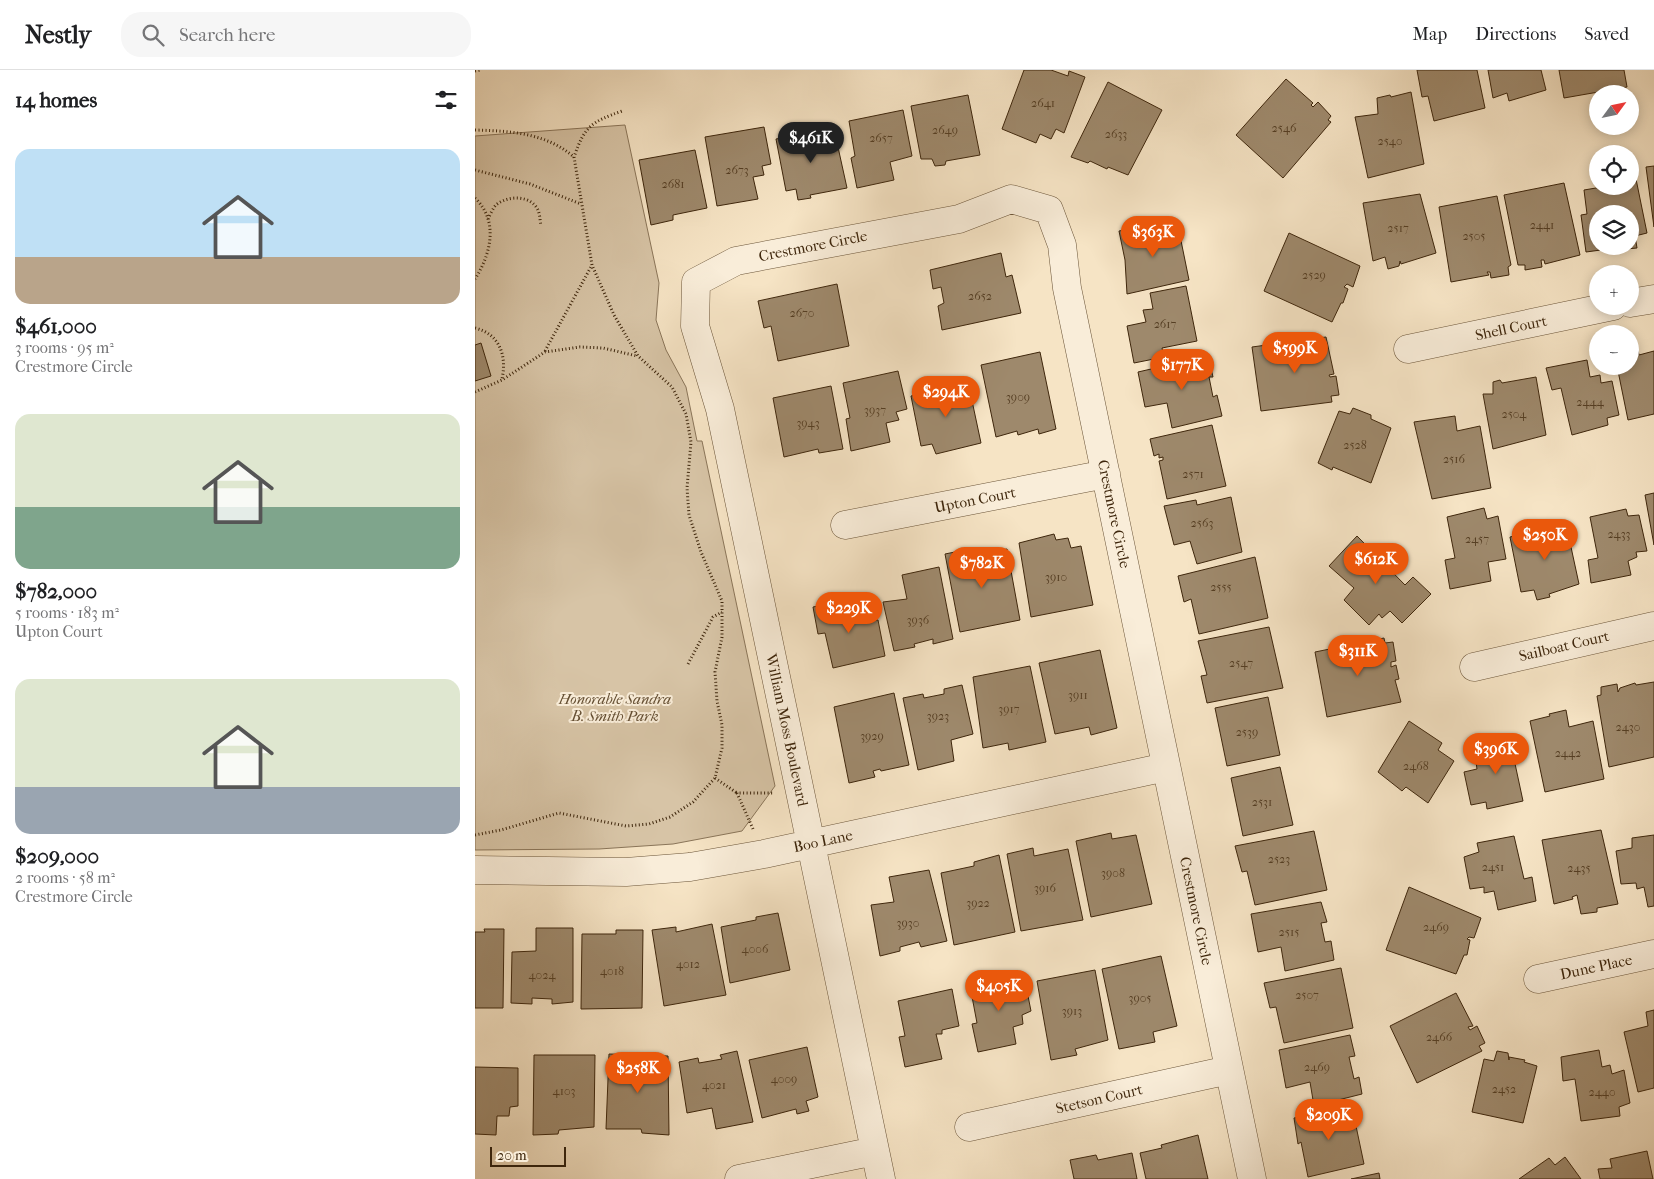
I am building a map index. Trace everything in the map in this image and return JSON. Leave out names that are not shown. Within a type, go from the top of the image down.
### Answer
[{"type":"street","name":"Crestmore Circle","points":[[696,282],[737,261],[959,219],[1011,199],[1049,210],[1062,245],[1067,288],[1252,1179]]},
{"type":"street","name":"William Moss Boulevard","points":[[696,282],[695,326],[720,409],[881,1179]]},
{"type":"street","points":[[1639,301],[1654,298]]},
{"type":"street","name":"Shell Court","points":[[1408,349],[1589,311]]},
{"type":"street","name":"Upton Court","points":[[845,525],[1105,474]]},
{"type":"street","name":"Sailboat Court","points":[[1474,667],[1654,626]]},
{"type":"street","name":"Boo Lane","points":[[475,870],[626,872],[690,867],[764,854],[1166,767]]},
{"type":"street","name":"Dune Place","points":[[1538,979],[1654,954]]},
{"type":"street","name":"Stetson Court","points":[[969,1128],[1229,1070]]},
{"type":"street","points":[[739,1179],[875,1151]]},
{"type":"path","points":[[475,71],[481,70]]},
{"type":"path","points":[[475,835],[501,830],[559,813],[609,825],[626,826],[649,824],[670,817],[693,802],[715,778],[722,748],[722,725],[717,701],[715,672],[722,637],[722,600],[701,552],[689,516],[687,488],[691,442],[686,414],[673,387],[638,356],[614,315],[592,264],[582,204],[575,157],[579,142],[593,122],[622,111]]},
{"type":"path","points":[[475,130],[508,131],[547,138],[575,157]]},
{"type":"path","points":[[475,170],[529,184],[582,204]]},
{"type":"path","points":[[475,198],[488,219],[491,241],[486,262],[475,279]]},
{"type":"path","points":[[488,219],[496,205],[511,198],[523,198],[532,203],[538,210],[541,226]]},
{"type":"path","points":[[545,352],[592,264]]},
{"type":"path","points":[[475,328],[483,330],[495,338],[503,351],[505,365],[502,380]]},
{"type":"path","points":[[475,392],[502,380],[545,352],[580,347],[603,348],[638,356]]},
{"type":"path","points":[[688,664],[713,617],[723,612]]},
{"type":"path","points":[[715,778],[737,793],[764,854]]},
{"type":"path","points":[[737,793],[800,793]]},
{"type":"green space","name":"Honorable Sandra B. Smith Park","points":[[625,125],[659,283],[656,320],[666,350],[686,387],[697,441],[702,441],[775,786],[742,831],[673,844],[599,849],[475,850],[475,136]]},
{"type":"building","points":[[1024,70],[1051,70],[1068,76],[1069,71],[1085,77],[1064,133],[1056,129],[1051,139],[1040,134],[1036,143],[1002,129]]},
{"type":"building","points":[[1417,70],[1477,70],[1485,108],[1434,121],[1428,96],[1422,97]]},
{"type":"building","points":[[1488,70],[1541,70],[1546,90],[1509,101],[1507,93],[1493,98]]},
{"type":"building","points":[[1559,70],[1624,70],[1627,85],[1589,85],[1589,94],[1564,98]]},
{"type":"building","points":[[1286,79],[1313,103],[1311,105],[1313,107],[1318,102],[1331,116],[1328,120],[1331,122],[1283,178],[1236,135]]},
{"type":"building","points":[[1108,82],[1162,110],[1128,175],[1108,167],[1107,169],[1090,161],[1088,163],[1071,157]]},
{"type":"building","points":[[1411,92],[1424,164],[1368,178],[1355,117],[1378,114],[1377,98]]},
{"type":"building","points":[[968,95],[980,155],[946,161],[945,165],[935,166],[932,159],[921,159],[911,106]]},
{"type":"building","points":[[903,110],[912,156],[890,162],[894,180],[857,188],[851,158],[855,156],[849,121]]},
{"type":"building","points":[[764,127],[771,164],[762,166],[764,175],[753,177],[758,199],[717,206],[705,137]]},
{"type":"building","points":[[834,129],[847,188],[810,195],[811,198],[798,200],[796,189],[786,191],[776,139]]},
{"type":"building","points":[[695,150],[707,208],[673,215],[673,220],[651,225],[639,160]]},
{"type":"building","points":[[1654,166],[1654,227],[1646,167]]},
{"type":"building","points":[[1564,183],[1580,255],[1545,264],[1544,260],[1541,260],[1542,267],[1525,270],[1525,265],[1518,265],[1504,195]]},
{"type":"building","points":[[1589,189],[1589,195],[1639,194],[1647,233],[1639,235],[1639,205],[1589,205],[1589,252],[1586,252],[1581,215],[1587,214],[1584,190]]},
{"type":"building","points":[[1420,194],[1436,253],[1401,264],[1400,261],[1399,266],[1388,269],[1385,257],[1373,261],[1363,203]]},
{"type":"building","points":[[1497,196],[1511,265],[1508,267],[1509,275],[1491,278],[1490,272],[1487,272],[1489,275],[1451,282],[1439,207]]},
{"type":"building","points":[[1161,224],[1162,230],[1178,226],[1189,280],[1127,294],[1125,260],[1119,231]]},
{"type":"building","points":[[1289,233],[1360,266],[1353,287],[1347,284],[1344,287],[1348,289],[1343,303],[1341,303],[1332,322],[1264,291]]},
{"type":"building","points":[[1001,253],[1006,277],[1012,275],[1021,313],[942,330],[938,306],[944,303],[941,287],[933,289],[930,270]]},
{"type":"building","points":[[837,284],[849,346],[778,361],[771,326],[764,328],[758,301]]},
{"type":"building","points":[[1186,286],[1197,341],[1162,348],[1164,357],[1134,363],[1127,326],[1146,322],[1143,310],[1153,309],[1150,293]]},
{"type":"building","points":[[1326,337],[1334,374],[1329,375],[1330,377],[1336,376],[1339,395],[1331,396],[1332,402],[1261,411],[1252,347]]},
{"type":"building","points":[[481,343],[491,376],[475,381],[475,345]]},
{"type":"building","points":[[1654,351],[1654,414],[1628,420],[1619,375],[1639,375],[1639,355]]},
{"type":"building","points":[[1040,352],[1056,429],[1039,434],[1038,429],[1018,435],[1017,431],[996,437],[981,365]]},
{"type":"building","points":[[1208,356],[1213,377],[1209,377],[1213,397],[1217,395],[1222,416],[1172,428],[1167,403],[1145,407],[1138,372]]},
{"type":"building","points":[[1587,360],[1590,377],[1600,375],[1601,383],[1612,381],[1619,415],[1607,418],[1608,425],[1572,435],[1561,388],[1552,390],[1546,368]]},
{"type":"building","points":[[898,371],[907,409],[896,412],[899,420],[886,423],[890,442],[851,451],[846,419],[850,418],[843,383]]},
{"type":"building","points":[[1536,377],[1546,435],[1493,449],[1483,394],[1493,394],[1493,382],[1500,380],[1502,383]]},
{"type":"building","points":[[968,382],[981,443],[936,454],[932,444],[921,446],[911,396]]},
{"type":"building","points":[[831,386],[843,449],[819,453],[818,449],[784,457],[773,398]]},
{"type":"building","points":[[1353,408],[1371,415],[1371,419],[1391,428],[1371,483],[1333,467],[1332,470],[1318,463],[1339,411],[1350,414]]},
{"type":"building","points":[[1455,416],[1457,431],[1480,426],[1491,488],[1432,499],[1414,422]]},
{"type":"building","points":[[1212,425],[1226,486],[1167,499],[1159,461],[1163,460],[1163,457],[1159,458],[1159,454],[1154,456],[1150,439]]},
{"type":"building","points":[[1654,493],[1654,545],[1645,495]]},
{"type":"building","points":[[1231,497],[1242,552],[1197,564],[1190,541],[1174,545],[1164,506],[1196,500],[1197,505]]},
{"type":"building","points":[[1484,508],[1487,519],[1498,516],[1506,559],[1488,562],[1491,581],[1450,589],[1445,560],[1455,558],[1447,517]]},
{"type":"building","points":[[1626,509],[1628,516],[1639,515],[1647,551],[1636,552],[1637,557],[1628,561],[1631,575],[1591,583],[1588,560],[1598,558],[1590,517]]},
{"type":"building","points":[[1566,524],[1579,584],[1549,594],[1550,597],[1537,600],[1534,590],[1521,592],[1510,537]]},
{"type":"building","points":[[1054,534],[1056,540],[1068,538],[1071,548],[1081,546],[1093,605],[1031,617],[1019,543]]},
{"type":"building","points":[[1357,536],[1405,585],[1413,577],[1431,594],[1402,623],[1390,611],[1382,618],[1379,614],[1369,625],[1344,600],[1354,588],[1329,566]]},
{"type":"building","points":[[970,549],[972,555],[1007,549],[1020,620],[960,632],[945,554]]},
{"type":"building","points":[[1255,557],[1268,618],[1199,634],[1191,599],[1184,602],[1178,576]]},
{"type":"building","points":[[939,567],[953,639],[933,644],[933,639],[914,644],[915,647],[894,651],[883,602],[907,599],[902,575]]},
{"type":"building","points":[[852,599],[855,617],[868,615],[869,620],[878,620],[885,656],[833,668],[825,633],[818,634],[813,607]]},
{"type":"building","points":[[1269,627],[1283,688],[1207,703],[1201,676],[1207,675],[1198,641]]},
{"type":"building","points":[[1384,638],[1385,643],[1393,642],[1396,661],[1391,662],[1391,667],[1396,665],[1399,679],[1395,680],[1401,702],[1327,717],[1315,652]]},
{"type":"building","points":[[1100,650],[1117,728],[1091,735],[1089,727],[1055,734],[1039,663]]},
{"type":"building","points":[[1030,666],[1046,742],[1009,750],[1008,743],[983,748],[973,677]]},
{"type":"building","points":[[1654,682],[1654,757],[1609,767],[1597,696],[1601,695],[1601,687],[1617,684],[1618,692],[1620,688],[1635,683],[1636,685]]},
{"type":"building","points":[[962,685],[973,734],[951,740],[954,761],[918,770],[903,698],[923,694],[924,698],[944,694],[944,689]]},
{"type":"building","points":[[894,693],[909,765],[873,771],[875,777],[849,783],[834,707]]},
{"type":"building","points":[[1268,697],[1280,755],[1227,766],[1215,708]]},
{"type":"building","points":[[1566,710],[1569,727],[1593,721],[1604,779],[1545,792],[1530,721]]},
{"type":"building","points":[[1409,721],[1442,743],[1438,750],[1454,761],[1428,803],[1406,787],[1402,791],[1378,772]]},
{"type":"building","points":[[1506,737],[1507,741],[1520,738],[1524,756],[1514,759],[1523,801],[1487,809],[1486,802],[1471,805],[1464,772],[1477,769],[1476,762],[1484,759],[1481,743]]},
{"type":"building","points":[[1280,767],[1293,825],[1243,836],[1231,778]]},
{"type":"building","points":[[1601,830],[1618,904],[1597,908],[1597,912],[1581,914],[1577,895],[1572,897],[1573,899],[1554,904],[1542,840]]},
{"type":"building","points":[[1314,831],[1327,890],[1255,905],[1247,871],[1242,872],[1235,846]]},
{"type":"building","points":[[1111,833],[1112,839],[1136,835],[1152,904],[1091,917],[1076,841]]},
{"type":"building","points":[[1654,835],[1654,906],[1648,907],[1644,887],[1637,889],[1636,883],[1621,884],[1616,851],[1632,848],[1632,838]]},
{"type":"building","points":[[1514,836],[1524,879],[1532,877],[1536,901],[1498,910],[1494,891],[1484,893],[1484,887],[1470,889],[1464,857],[1479,852],[1477,843]]},
{"type":"building","points":[[1033,848],[1034,856],[1068,849],[1083,920],[1021,931],[1007,854]]},
{"type":"building","points":[[999,855],[1015,932],[954,945],[941,873],[974,866],[974,862]]},
{"type":"building","points":[[929,870],[947,941],[921,947],[919,942],[900,947],[900,951],[880,956],[871,905],[894,902],[889,877]]},
{"type":"building","points":[[1409,887],[1481,918],[1474,938],[1469,937],[1467,939],[1470,940],[1467,955],[1464,955],[1456,974],[1386,950]]},
{"type":"building","points":[[1321,902],[1327,922],[1321,923],[1325,942],[1331,941],[1334,960],[1285,971],[1281,947],[1258,952],[1251,914]]},
{"type":"building","points":[[778,913],[790,970],[730,983],[721,927],[756,920],[756,917]]},
{"type":"building","points":[[712,924],[726,995],[664,1006],[652,930],[676,927],[676,932]]},
{"type":"building","points":[[536,928],[573,928],[573,1002],[552,1004],[552,999],[532,998],[532,1004],[511,1003],[512,952],[536,951]]},
{"type":"building","points":[[484,929],[504,929],[503,1008],[475,1008],[475,932],[485,932]]},
{"type":"building","points":[[616,930],[643,930],[642,1008],[581,1009],[582,934],[616,934]]},
{"type":"building","points":[[1161,956],[1177,1026],[1153,1032],[1155,1042],[1119,1049],[1102,969]]},
{"type":"building","points":[[1341,968],[1353,1028],[1284,1043],[1276,1007],[1270,1008],[1264,983]]},
{"type":"building","points":[[1095,970],[1108,1040],[1075,1049],[1077,1055],[1051,1060],[1037,981]]},
{"type":"building","points":[[1024,976],[1031,1011],[1022,1015],[1023,1024],[1013,1027],[1016,1044],[978,1052],[972,1024],[977,1023],[970,986]]},
{"type":"building","points":[[952,989],[959,1026],[942,1030],[942,1034],[936,1034],[942,1059],[905,1067],[899,1037],[905,1036],[898,1001]]},
{"type":"building","points":[[1456,993],[1473,1026],[1468,1027],[1470,1030],[1477,1026],[1485,1043],[1479,1046],[1482,1051],[1417,1083],[1390,1026]]},
{"type":"building","points":[[1654,1010],[1654,1088],[1638,1092],[1624,1032],[1648,1026],[1646,1012]]},
{"type":"building","points":[[1350,1035],[1355,1056],[1349,1057],[1354,1079],[1359,1077],[1362,1094],[1314,1106],[1310,1082],[1286,1088],[1279,1050]]},
{"type":"building","points":[[807,1047],[818,1097],[806,1101],[809,1111],[797,1114],[796,1109],[762,1118],[749,1060]]},
{"type":"building","points":[[1599,1050],[1602,1067],[1610,1065],[1612,1074],[1624,1070],[1630,1103],[1619,1107],[1620,1116],[1581,1121],[1575,1079],[1563,1081],[1561,1057]]},
{"type":"building","points":[[737,1051],[753,1122],[716,1129],[712,1108],[687,1113],[679,1062],[698,1058],[699,1063],[722,1059],[720,1055]]},
{"type":"building","points":[[1497,1051],[1508,1053],[1509,1060],[1509,1057],[1525,1060],[1524,1062],[1537,1066],[1523,1123],[1472,1112],[1484,1059],[1494,1061]]},
{"type":"building","points":[[609,1054],[668,1056],[669,1135],[642,1133],[641,1129],[606,1129]]},
{"type":"building","points":[[534,1055],[595,1055],[594,1127],[559,1130],[558,1134],[533,1135]]},
{"type":"building","points":[[475,1067],[518,1068],[518,1106],[510,1107],[509,1116],[497,1116],[496,1135],[475,1134]]},
{"type":"building","points":[[1352,1107],[1364,1164],[1308,1177],[1301,1142],[1298,1144],[1294,1118]]},
{"type":"building","points":[[1198,1135],[1208,1179],[1146,1179],[1140,1153],[1162,1148],[1161,1145]]},
{"type":"building","points":[[1647,1151],[1653,1179],[1600,1179],[1598,1169],[1612,1168],[1610,1159]]},
{"type":"building","points":[[1132,1153],[1137,1179],[1074,1179],[1070,1160],[1096,1155],[1098,1160]]},
{"type":"building","points":[[1565,1157],[1581,1179],[1519,1179],[1549,1158],[1555,1165]]},
{"type":"building","points":[[1379,1173],[1380,1179],[1351,1179]]}]
